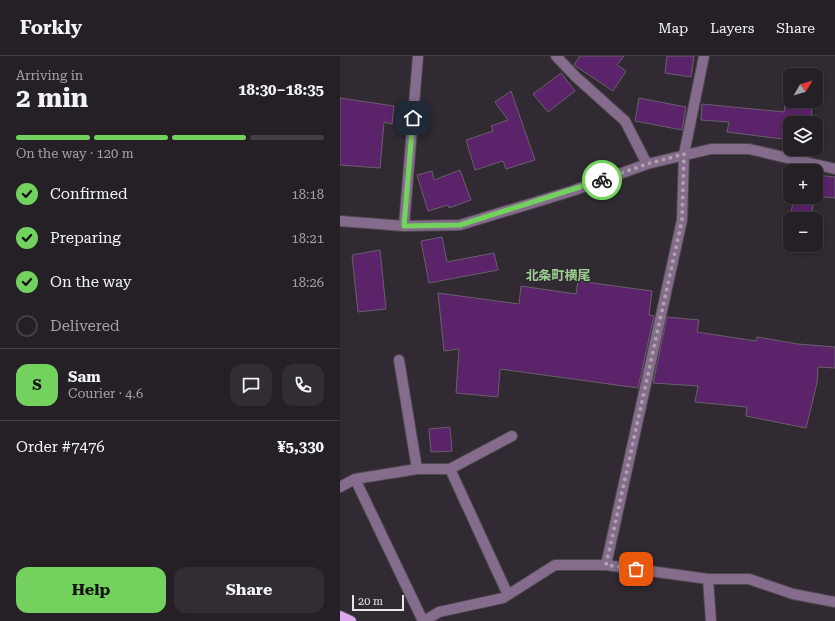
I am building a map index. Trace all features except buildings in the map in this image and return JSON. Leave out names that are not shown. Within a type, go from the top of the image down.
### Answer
[{"type":"main road","points":[[340,616],[351,621]]},
{"type":"street","points":[[404,226],[418,56]]},
{"type":"street","points":[[556,56],[576,77],[625,121],[647,164]]},
{"type":"street","points":[[606,565],[682,220],[684,154],[704,56]]},
{"type":"street","points":[[340,221],[404,226],[460,225],[572,191],[647,164],[684,154],[711,149],[750,149],[835,169]]},
{"type":"street","points":[[400,360],[418,469]]},
{"type":"street","points":[[340,487],[356,479],[418,469],[450,469],[512,436]]},
{"type":"street","points":[[450,469],[508,595]]},
{"type":"street","points":[[356,479],[424,621],[439,612],[502,598],[555,565],[606,565],[708,579],[749,579],[793,594],[835,602]]},
{"type":"street","points":[[708,579],[711,621]]},
{"type":"way so far","points":[[602,180],[647,164],[684,154],[682,220],[606,565],[636,569]]},
{"type":"district","name":"北条町横尾","points":[[558,275]]},
{"type":"route","points":[[413,118],[404,226],[460,225],[572,191],[602,180]]}]
